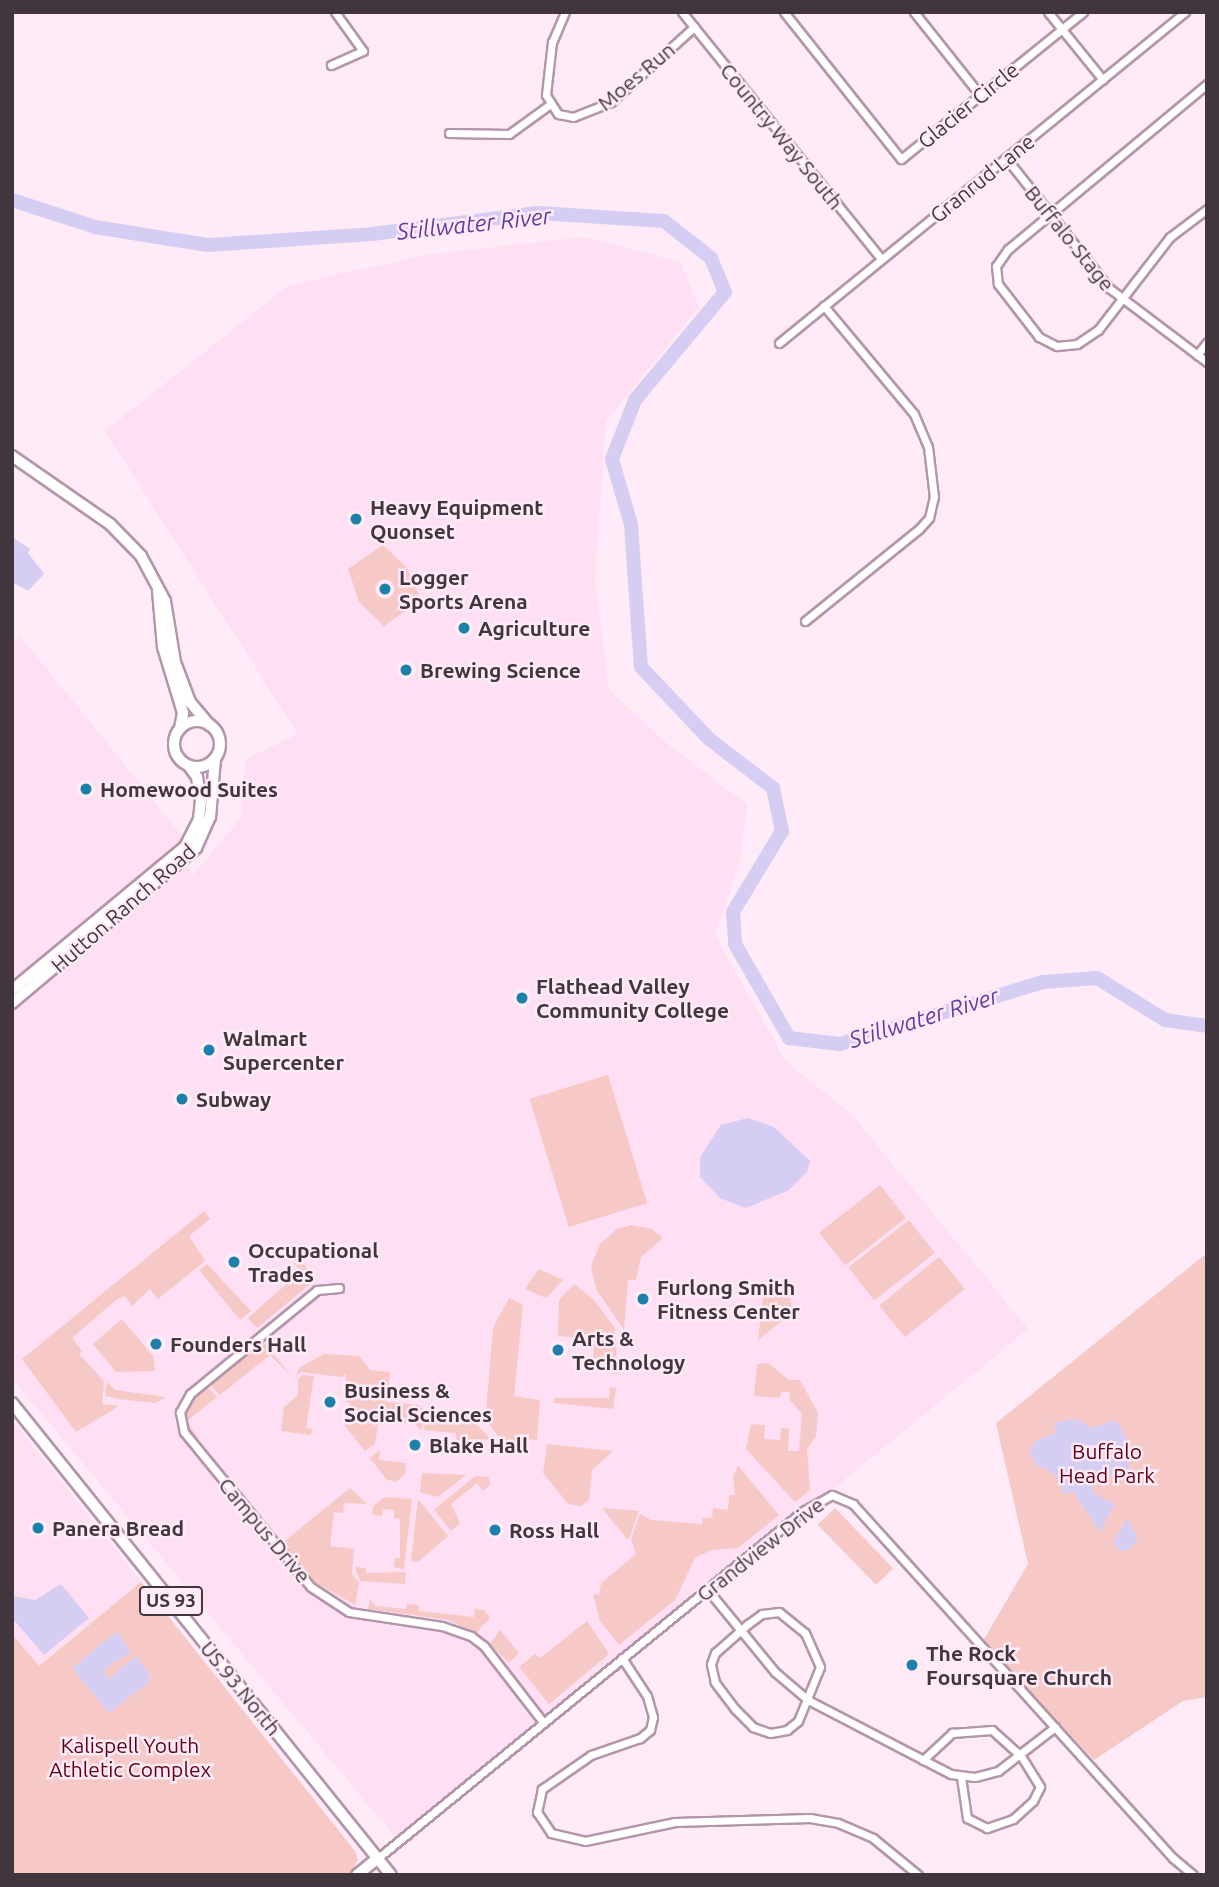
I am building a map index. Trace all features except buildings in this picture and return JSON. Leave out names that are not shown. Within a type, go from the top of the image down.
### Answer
[{"type":"main road","points":[[12,456],[120,533],[141,556],[165,601],[172,650],[187,694],[219,738],[215,759],[203,766],[189,766],[175,750],[183,713],[163,647],[158,590]]},
{"type":"main road","points":[[180,729],[191,722],[209,725]]},
{"type":"main road","name":"Hutton Ranch Road","points":[[12,1003],[196,848],[210,817],[215,759]]},
{"type":"main road","name":"Hutton Ranch Road","points":[[12,990],[185,847],[195,830],[201,800],[200,784],[189,766]]},
{"type":"main road","name":"US 93 North","points":[[12,1403],[391,1875]]},
{"type":"main road","points":[[357,1875],[378,1858]]},
{"type":"street","points":[[331,65],[363,51],[335,12]]},
{"type":"street","points":[[449,133],[509,134],[549,105],[545,72],[565,12]]},
{"type":"street","name":"Country Way South","points":[[682,12],[881,259]]},
{"type":"street","name":"Glacier Circle","points":[[784,12],[901,159],[1083,12]]},
{"type":"street","points":[[914,12],[981,94]]},
{"type":"street","points":[[1048,12],[1102,79]]},
{"type":"street","name":"Granrud Lane","points":[[779,343],[1185,12]]},
{"type":"street","name":"Moes Run","points":[[549,105],[558,114],[592,113],[611,102],[694,27]]},
{"type":"street","points":[[1207,84],[1007,249],[996,266],[998,284],[1030,328],[1050,344],[1077,344],[1098,330],[1170,237],[1207,209]]},
{"type":"street","name":"Buffalo Stage","points":[[1006,158],[1122,300],[1207,362]]},
{"type":"street","points":[[805,621],[919,530],[929,517],[934,497],[928,447],[914,414],[824,306]]},
{"type":"street","points":[[1197,355],[1207,342]]},
{"type":"street","name":"Campus Drive","points":[[339,1288],[317,1290],[190,1394],[180,1412],[184,1432],[311,1587],[349,1612],[442,1626],[471,1636],[484,1646],[543,1722]]},
{"type":"street","name":"Grandview Drive","points":[[378,1858],[818,1500],[840,1496],[853,1504],[1055,1727],[1194,1875]]},
{"type":"street","points":[[707,1589],[775,1672],[808,1700],[961,1777],[990,1774],[1021,1756],[1055,1727]]},
{"type":"street","points":[[768,1612],[793,1620],[820,1661],[818,1678],[798,1721],[782,1732],[764,1732],[743,1719],[715,1682],[711,1664],[715,1653],[740,1630],[768,1612]]},
{"type":"street","points":[[622,1658],[647,1696],[653,1717],[650,1730],[640,1738],[591,1755],[547,1783],[536,1804],[540,1820],[551,1833],[585,1841],[676,1822],[810,1818],[848,1826],[873,1838],[918,1875]]},
{"type":"street","points":[[923,1759],[952,1733],[981,1728],[1002,1735],[1038,1778],[1039,1792],[998,1827],[981,1827],[967,1818],[961,1777]]},
{"type":"shaded area","name":"Flathead Valley Community College","points":[[583,237],[680,262],[699,307],[606,421],[595,578],[609,690],[664,741],[747,805],[739,865],[715,935],[786,1062],[852,1115],[1028,1329],[401,1844],[12,1378],[12,644],[21,637],[196,853],[188,866],[193,875],[241,818],[246,759],[298,734],[105,431],[288,286],[425,255]]},
{"type":"shaded area","points":[[12,537],[30,549],[28,553],[44,574],[28,591],[12,582]]},
{"type":"shaded area","points":[[748,1118],[774,1127],[810,1161],[807,1172],[789,1190],[746,1208],[720,1198],[700,1177],[700,1157],[721,1125]]},
{"type":"shaded area","points":[[1078,1419],[1090,1428],[1116,1420],[1130,1445],[1128,1470],[1101,1478],[1092,1486],[1095,1494],[1115,1504],[1100,1532],[1073,1492],[1064,1494],[1054,1473],[1036,1465],[1030,1452],[1034,1441],[1056,1433],[1054,1422]]},
{"type":"shaded area","points":[[12,1420],[141,1582],[38,1666],[12,1634]]},
{"type":"shaded area","points":[[1127,1518],[1138,1538],[1129,1550],[1121,1551],[1113,1543]]},
{"type":"shaded area","points":[[61,1584],[89,1618],[44,1655],[12,1618],[12,1596],[35,1600]]},
{"type":"shaded area","points":[[117,1631],[131,1652],[104,1670],[108,1679],[136,1656],[150,1676],[149,1682],[109,1713],[72,1668]]},
{"type":"green space","name":"Logger Sports Arena","points":[[383,545],[407,568],[421,600],[384,626],[359,602],[348,569]]},
{"type":"green space","points":[[608,1075],[647,1203],[569,1227],[530,1099]]},
{"type":"green space","points":[[880,1185],[906,1218],[845,1266],[819,1232]]},
{"type":"green space","points":[[204,1211],[210,1219],[189,1236],[205,1261],[158,1299],[150,1289],[132,1306],[125,1296],[116,1300],[72,1338],[82,1351],[79,1354],[104,1381],[102,1404],[119,1406],[76,1432],[22,1359]]},
{"type":"green space","points":[[909,1220],[935,1253],[874,1301],[848,1267]]},
{"type":"green space","points":[[631,1225],[652,1229],[663,1238],[641,1257],[636,1280],[628,1280],[624,1330],[596,1289],[591,1266],[600,1244],[617,1229]]},
{"type":"green space","name":"Buffalo Head Park","points":[[1207,1253],[1207,1697],[1183,1701],[1094,1760],[983,1641],[1028,1564],[996,1423]]},
{"type":"green space","points":[[939,1257],[965,1289],[905,1337],[879,1305]]},
{"type":"green space","points":[[302,1262],[311,1273],[309,1285],[257,1328],[248,1318],[301,1271],[294,1263]]},
{"type":"green space","points":[[207,1264],[251,1311],[240,1320],[199,1270]]},
{"type":"green space","points":[[539,1269],[563,1280],[546,1298],[525,1289]]},
{"type":"green space","points":[[772,1278],[789,1288],[792,1307],[787,1317],[758,1340],[763,1296],[757,1295],[758,1288]]},
{"type":"green space","points":[[574,1284],[594,1300],[615,1328],[617,1374],[612,1374],[606,1362],[593,1361],[594,1339],[558,1336],[559,1300]]},
{"type":"green space","points":[[509,1298],[523,1305],[514,1396],[540,1400],[537,1440],[516,1438],[505,1446],[486,1419],[486,1412],[493,1328]]},
{"type":"green space","points":[[122,1319],[153,1356],[155,1371],[116,1372],[93,1344]]},
{"type":"green space","points":[[262,1340],[293,1378],[270,1355],[220,1395],[208,1383]]},
{"type":"green space","points":[[324,1354],[359,1356],[370,1370],[390,1372],[387,1402],[418,1405],[427,1411],[421,1430],[414,1423],[378,1424],[375,1444],[365,1451],[345,1426],[350,1403],[346,1402],[346,1373],[341,1377],[301,1372],[296,1376],[299,1368]]},
{"type":"green space","points":[[768,1363],[789,1380],[800,1380],[818,1413],[816,1436],[807,1449],[810,1490],[795,1502],[746,1449],[751,1424],[765,1425],[764,1439],[780,1440],[781,1428],[789,1429],[788,1451],[799,1451],[802,1414],[789,1399],[790,1392],[781,1392],[780,1398],[754,1396],[757,1364]]},
{"type":"green space","points":[[303,1375],[314,1376],[306,1428],[312,1429],[311,1435],[281,1431],[284,1407],[298,1395],[298,1379]]},
{"type":"green space","points":[[107,1382],[115,1390],[166,1397],[155,1403],[105,1396]]},
{"type":"green space","points":[[206,1385],[217,1397],[187,1421],[199,1439],[186,1425],[183,1412]]},
{"type":"green space","points":[[610,1387],[616,1388],[613,1409],[554,1403],[555,1398],[609,1398]]},
{"type":"green space","points":[[442,1409],[469,1417],[492,1440],[476,1439],[467,1447],[456,1445],[456,1433],[423,1430],[430,1412]]},
{"type":"green space","points":[[547,1444],[613,1451],[592,1470],[589,1500],[581,1506],[568,1504],[543,1473]]},
{"type":"green space","points":[[380,1450],[379,1460],[406,1463],[405,1474],[396,1482],[386,1479],[370,1458]]},
{"type":"green space","points":[[738,1466],[779,1515],[738,1548],[711,1550],[695,1558],[675,1600],[619,1645],[600,1621],[593,1594],[599,1595],[601,1583],[636,1554],[631,1539],[640,1514],[651,1520],[702,1524],[703,1518],[712,1518],[713,1508],[728,1510],[729,1495],[735,1495],[733,1476]]},
{"type":"green space","points":[[422,1473],[466,1475],[438,1497],[420,1492]]},
{"type":"green space","points":[[475,1476],[488,1477],[491,1484],[483,1491],[477,1483],[451,1504],[460,1523],[451,1531],[434,1510]]},
{"type":"green space","points":[[350,1488],[367,1504],[344,1503],[343,1513],[334,1512],[330,1546],[354,1549],[352,1574],[359,1583],[355,1605],[315,1582],[281,1544]]},
{"type":"green space","points":[[385,1497],[412,1499],[404,1569],[394,1567],[395,1558],[400,1558],[400,1519],[394,1518],[394,1510],[383,1509],[382,1516],[372,1515],[373,1506]]},
{"type":"green space","points":[[418,1499],[448,1536],[418,1562],[411,1561]]},
{"type":"green space","points":[[602,1508],[639,1511],[629,1539],[627,1539]]},
{"type":"green space","points":[[835,1508],[893,1568],[876,1585],[818,1525]]},
{"type":"green space","points":[[355,1567],[366,1568],[366,1573],[406,1572],[405,1584],[360,1581]]},
{"type":"green space","name":"Kalispell Youth Athletic Complex","points":[[141,1582],[355,1851],[358,1859],[350,1875],[12,1875],[12,1634],[39,1666]]},
{"type":"green space","points":[[370,1599],[376,1606],[406,1609],[407,1604],[419,1605],[419,1611],[474,1617],[475,1609],[484,1610],[490,1618],[476,1633],[448,1620],[368,1609]]},
{"type":"green space","points":[[587,1621],[609,1654],[549,1704],[519,1667],[535,1654],[540,1658]]},
{"type":"green space","points":[[500,1630],[519,1653],[509,1663],[490,1644]]},
{"type":"waterway","name":"Stillwater River","points":[[12,200],[95,227],[208,245],[372,234],[538,213],[664,221],[711,258],[725,292],[635,400],[612,459],[631,525],[641,667],[709,739],[773,788],[782,831],[733,912],[735,944],[789,1038],[840,1044],[1043,982],[1097,978],[1165,1020],[1207,1026]]},
{"type":"place","name":"Heavy Equipment Quonset","points":[[356,519]]},
{"type":"place","name":"Logger Sports Arena","points":[[385,589]]},
{"type":"place","name":"Agriculture","points":[[464,628]]},
{"type":"place","name":"Brewing Science","points":[[406,670]]},
{"type":"place","name":"Homewood Suites","points":[[86,789]]},
{"type":"place","name":"Flathead Valley Community College","points":[[522,998]]},
{"type":"place","name":"Walmart Supercenter","points":[[209,1050]]},
{"type":"place","name":"Subway","points":[[182,1099]]},
{"type":"place","name":"Occupational Trades","points":[[234,1262]]},
{"type":"place","name":"Furlong Smith Fitness Center","points":[[643,1299]]},
{"type":"place","name":"Founders Hall","points":[[156,1344]]},
{"type":"place","name":"Arts & Technology","points":[[558,1350]]},
{"type":"place","name":"Business & Social Sciences","points":[[330,1402]]},
{"type":"place","name":"Blake Hall","points":[[415,1445]]},
{"type":"place","name":"Panera Bread","points":[[38,1528]]},
{"type":"place","name":"Ross Hall","points":[[495,1530]]},
{"type":"place","name":"The Rock Foursquare Church","points":[[912,1665]]}]
